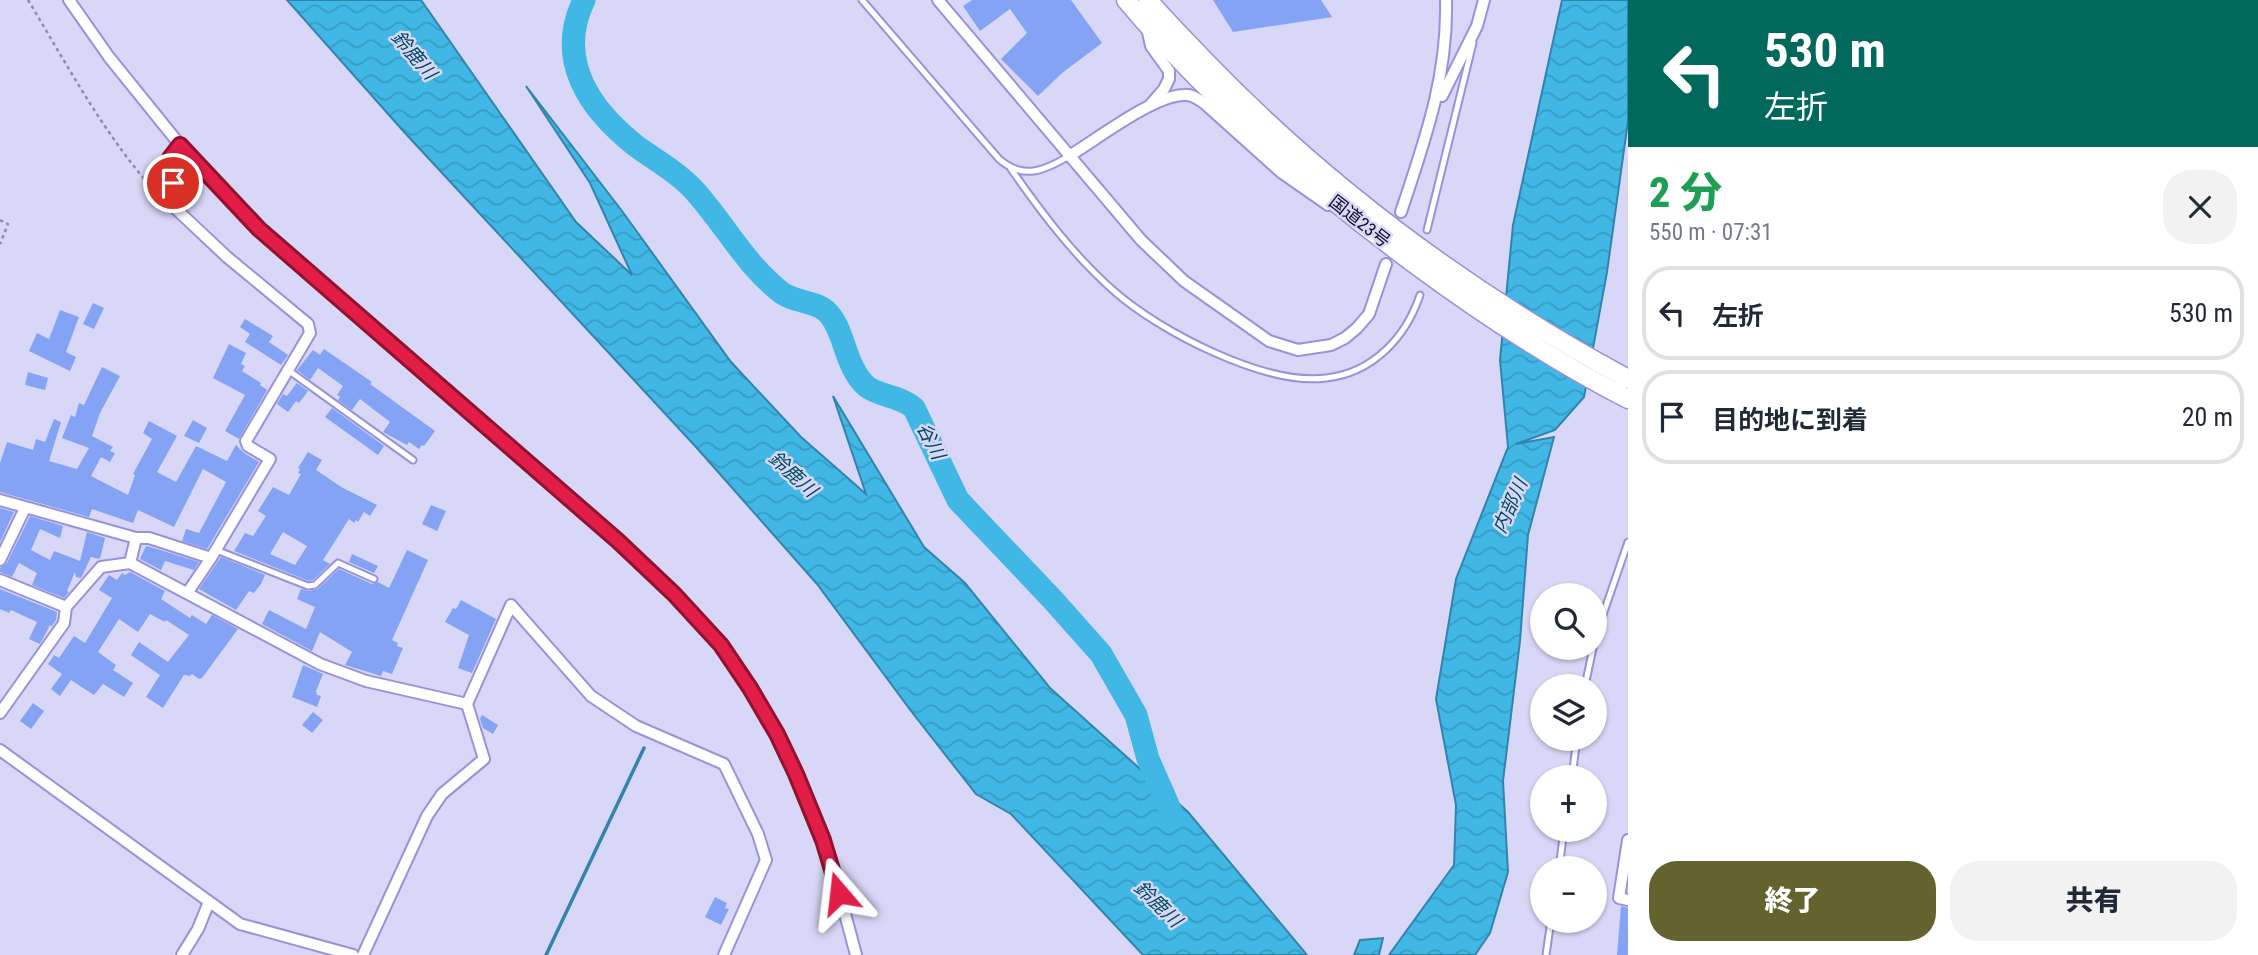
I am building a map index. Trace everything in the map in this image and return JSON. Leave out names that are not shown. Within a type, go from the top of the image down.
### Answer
[{"type":"highway","name":"国道23号","points":[[1126,0],[1230,111],[1347,213],[1500,325],[1628,399]]},
{"type":"highway","name":"国道23号","points":[[1148,0],[1238,95],[1296,150],[1432,257],[1514,313],[1628,379]]},
{"type":"street","points":[[69,0],[109,57],[180,145],[259,229],[618,541],[674,594],[721,645],[777,734],[796,774],[823,840],[856,955]]},
{"type":"street","points":[[938,0],[1141,240],[1184,281],[1226,312],[1279,345],[1298,350],[1310,349],[1331,345],[1345,338],[1369,314],[1386,264]]},
{"type":"street","points":[[1401,212],[1432,116],[1442,73],[1447,24],[1446,0]]},
{"type":"street","points":[[1432,116],[1477,26],[1484,0]]},
{"type":"street","points":[[1146,24],[1151,46],[1169,71],[1169,79],[1164,89],[1149,106]]},
{"type":"street","points":[[1069,156],[1149,106],[1185,94],[1195,97],[1223,119],[1282,173],[1322,202],[1347,213]]},
{"type":"street","points":[[180,145],[170,158],[176,209],[227,257],[308,324],[310,333],[246,441],[248,446],[270,459],[214,554],[188,592]]},
{"type":"street","points":[[0,500],[136,538],[149,538],[214,554]]},
{"type":"street","points":[[0,561],[25,508]]},
{"type":"street","points":[[130,563],[136,538]]},
{"type":"street","points":[[0,713],[64,623],[66,607],[101,567],[130,563],[320,664],[366,681],[467,704]]},
{"type":"street","points":[[0,580],[66,607]]},
{"type":"street","points":[[363,955],[427,816],[442,794],[484,758],[467,704],[511,605],[591,696],[636,726],[724,764],[758,834],[766,860],[724,955]]},
{"type":"street","points":[[0,750],[240,924],[353,955]]},
{"type":"street","points":[[1628,840],[1619,898],[1628,900]]},
{"type":"street","points":[[182,955],[198,929],[209,902]]},
{"type":"lane","points":[[862,0],[999,159],[1011,169],[1080,258],[1116,293],[1170,330],[1234,361],[1283,375],[1326,379],[1365,366],[1398,338],[1411,318],[1420,295]]},
{"type":"lane","points":[[1427,230],[1477,26]]},
{"type":"lane","points":[[1011,169],[1046,170],[1069,156]]},
{"type":"lane","points":[[288,370],[413,460]]},
{"type":"lane","points":[[1607,603],[1628,542]]},
{"type":"lane","points":[[214,554],[308,586],[315,586],[338,563],[374,579]]},
{"type":"lane","points":[[1546,955],[1549,933]]},
{"type":"path","points":[[28,0],[128,160],[162,199],[176,209]]},
{"type":"path","points":[[0,220],[8,224],[0,244]]},
{"type":"water","name":"鈴鹿川","points":[[287,0],[421,0],[576,222],[632,275],[590,183],[526,86],[622,211],[731,362],[801,437],[866,494],[833,396],[924,547],[965,583],[1050,688],[1188,812],[1307,955],[1143,955],[1011,814],[976,794],[817,584],[696,447],[405,133]]},
{"type":"water","name":"内部川","points":[[1562,0],[1628,0],[1628,121],[1607,272],[1584,397],[1555,430],[1516,444],[1554,437],[1528,535],[1520,641],[1503,781],[1508,872],[1490,933],[1475,955],[1389,955],[1454,865],[1456,805],[1436,699],[1456,579],[1508,447],[1500,360],[1513,225]]},
{"type":"water","points":[[1383,938],[1379,955],[1354,955],[1360,940]]},
{"type":"building","points":[[972,0],[1071,0],[1102,43],[1062,73],[1038,96],[1001,59],[1027,33],[1010,9],[980,31],[963,6]]},
{"type":"building","points":[[1213,0],[1321,0],[1332,17],[1233,32]]},
{"type":"building","points":[[93,303],[104,308],[94,329],[83,324]]},
{"type":"building","points":[[60,310],[79,317],[66,352],[76,357],[70,371],[29,351],[37,333],[49,339]]},
{"type":"building","points":[[245,319],[273,336],[269,342],[288,355],[281,365],[245,342],[250,334],[240,327]]},
{"type":"building","points":[[229,344],[246,353],[241,364],[245,366],[242,371],[267,390],[239,439],[225,431],[245,395],[213,378]]},
{"type":"building","points":[[324,349],[435,431],[424,446],[419,449],[409,442],[407,445],[383,432],[390,422],[360,399],[352,410],[338,400],[340,397],[337,395],[343,386],[318,368],[310,380],[297,370],[313,350],[320,355]]},
{"type":"building","points":[[102,367],[120,376],[100,413],[92,436],[113,447],[110,451],[115,453],[110,462],[101,457],[91,476],[128,495],[135,475],[133,474],[152,439],[143,433],[149,421],[177,436],[157,472],[176,482],[196,446],[227,461],[236,445],[259,462],[207,549],[182,541],[186,529],[199,533],[226,482],[203,469],[174,527],[138,510],[133,523],[92,509],[89,517],[0,492],[0,463],[7,442],[33,450],[36,439],[45,442],[54,419],[61,422],[49,461],[77,469],[89,448],[62,438],[71,415],[75,417],[79,403],[84,405]]},
{"type":"building","points":[[28,372],[48,378],[45,390],[25,385]]},
{"type":"building","points":[[297,383],[308,391],[288,412],[277,404],[283,394],[287,396]]},
{"type":"building","points":[[332,408],[384,446],[378,455],[325,417]]},
{"type":"building","points":[[193,420],[207,428],[199,443],[184,436]]},
{"type":"building","points":[[308,452],[322,460],[316,470],[343,488],[377,505],[370,516],[364,512],[358,522],[356,520],[354,523],[349,519],[323,560],[330,564],[309,581],[234,551],[245,533],[253,536],[266,516],[258,511],[273,487],[289,495],[301,474],[298,473],[298,468]],"holes":[[[283,532],[307,546],[295,565],[270,554]]]},
{"type":"building","points":[[431,505],[446,511],[437,531],[422,524]]},
{"type":"building","points":[[0,508],[14,512],[0,542]]},
{"type":"building","points":[[30,516],[63,526],[60,538],[40,529],[31,550],[50,560],[54,551],[80,561],[87,532],[105,538],[100,559],[91,557],[81,578],[76,577],[75,572],[67,591],[69,592],[64,598],[32,585],[37,573],[19,563],[12,577],[0,572]]},
{"type":"building","points":[[146,546],[199,562],[194,570],[165,561],[161,570],[140,559]]},
{"type":"building","points":[[407,550],[428,560],[392,640],[403,648],[392,674],[383,671],[381,676],[345,665],[352,652],[320,632],[312,651],[262,624],[269,610],[306,629],[315,607],[297,599],[301,589],[318,589],[339,569],[372,584],[378,582],[389,588]]},
{"type":"building","points":[[352,554],[378,566],[374,573],[349,562]]},
{"type":"building","points":[[221,557],[265,575],[254,593],[249,591],[236,610],[199,589]]},
{"type":"building","points":[[130,572],[165,591],[161,599],[190,618],[192,615],[206,624],[212,615],[238,629],[202,678],[192,674],[184,675],[163,708],[146,697],[160,675],[131,655],[139,642],[168,662],[189,635],[166,620],[165,622],[150,614],[138,632],[119,619],[98,652],[116,665],[113,670],[133,683],[124,697],[103,684],[94,695],[71,680],[60,696],[51,689],[62,674],[48,664],[54,655],[59,658],[74,636],[85,643],[112,598],[99,590],[109,575],[117,580],[122,573],[125,575]]},
{"type":"building","points":[[0,589],[57,612],[56,620],[50,625],[40,644],[29,639],[37,622],[11,610],[9,613],[0,609]]},
{"type":"building","points":[[461,600],[496,619],[472,673],[458,668],[469,635],[445,622]]},
{"type":"building","points":[[303,665],[323,674],[316,691],[317,695],[321,696],[317,707],[292,697]]},
{"type":"building","points":[[33,703],[44,711],[31,729],[20,721]]},
{"type":"building","points":[[313,712],[323,720],[312,733],[302,725]]},
{"type":"building","points":[[482,715],[498,725],[493,734],[483,728],[480,719]]},
{"type":"building","points":[[715,897],[727,903],[725,908],[729,909],[721,925],[705,917]]},
{"type":"building","points":[[1621,906],[1628,908],[1628,955],[1617,955]]},
{"type":"waterway","name":"谷川","points":[[584,0],[576,22],[573,43],[575,63],[591,99],[619,132],[692,188],[769,282],[787,296],[826,311],[837,327],[853,368],[866,386],[914,408],[958,500],[1101,654],[1136,715],[1148,759],[1173,816]]},
{"type":"waterway","points":[[546,955],[644,748]]},
{"type":"route","points":[[173,183],[170,158],[180,145],[259,229],[483,422],[674,594],[721,645],[777,734],[809,803],[839,893]]}]
